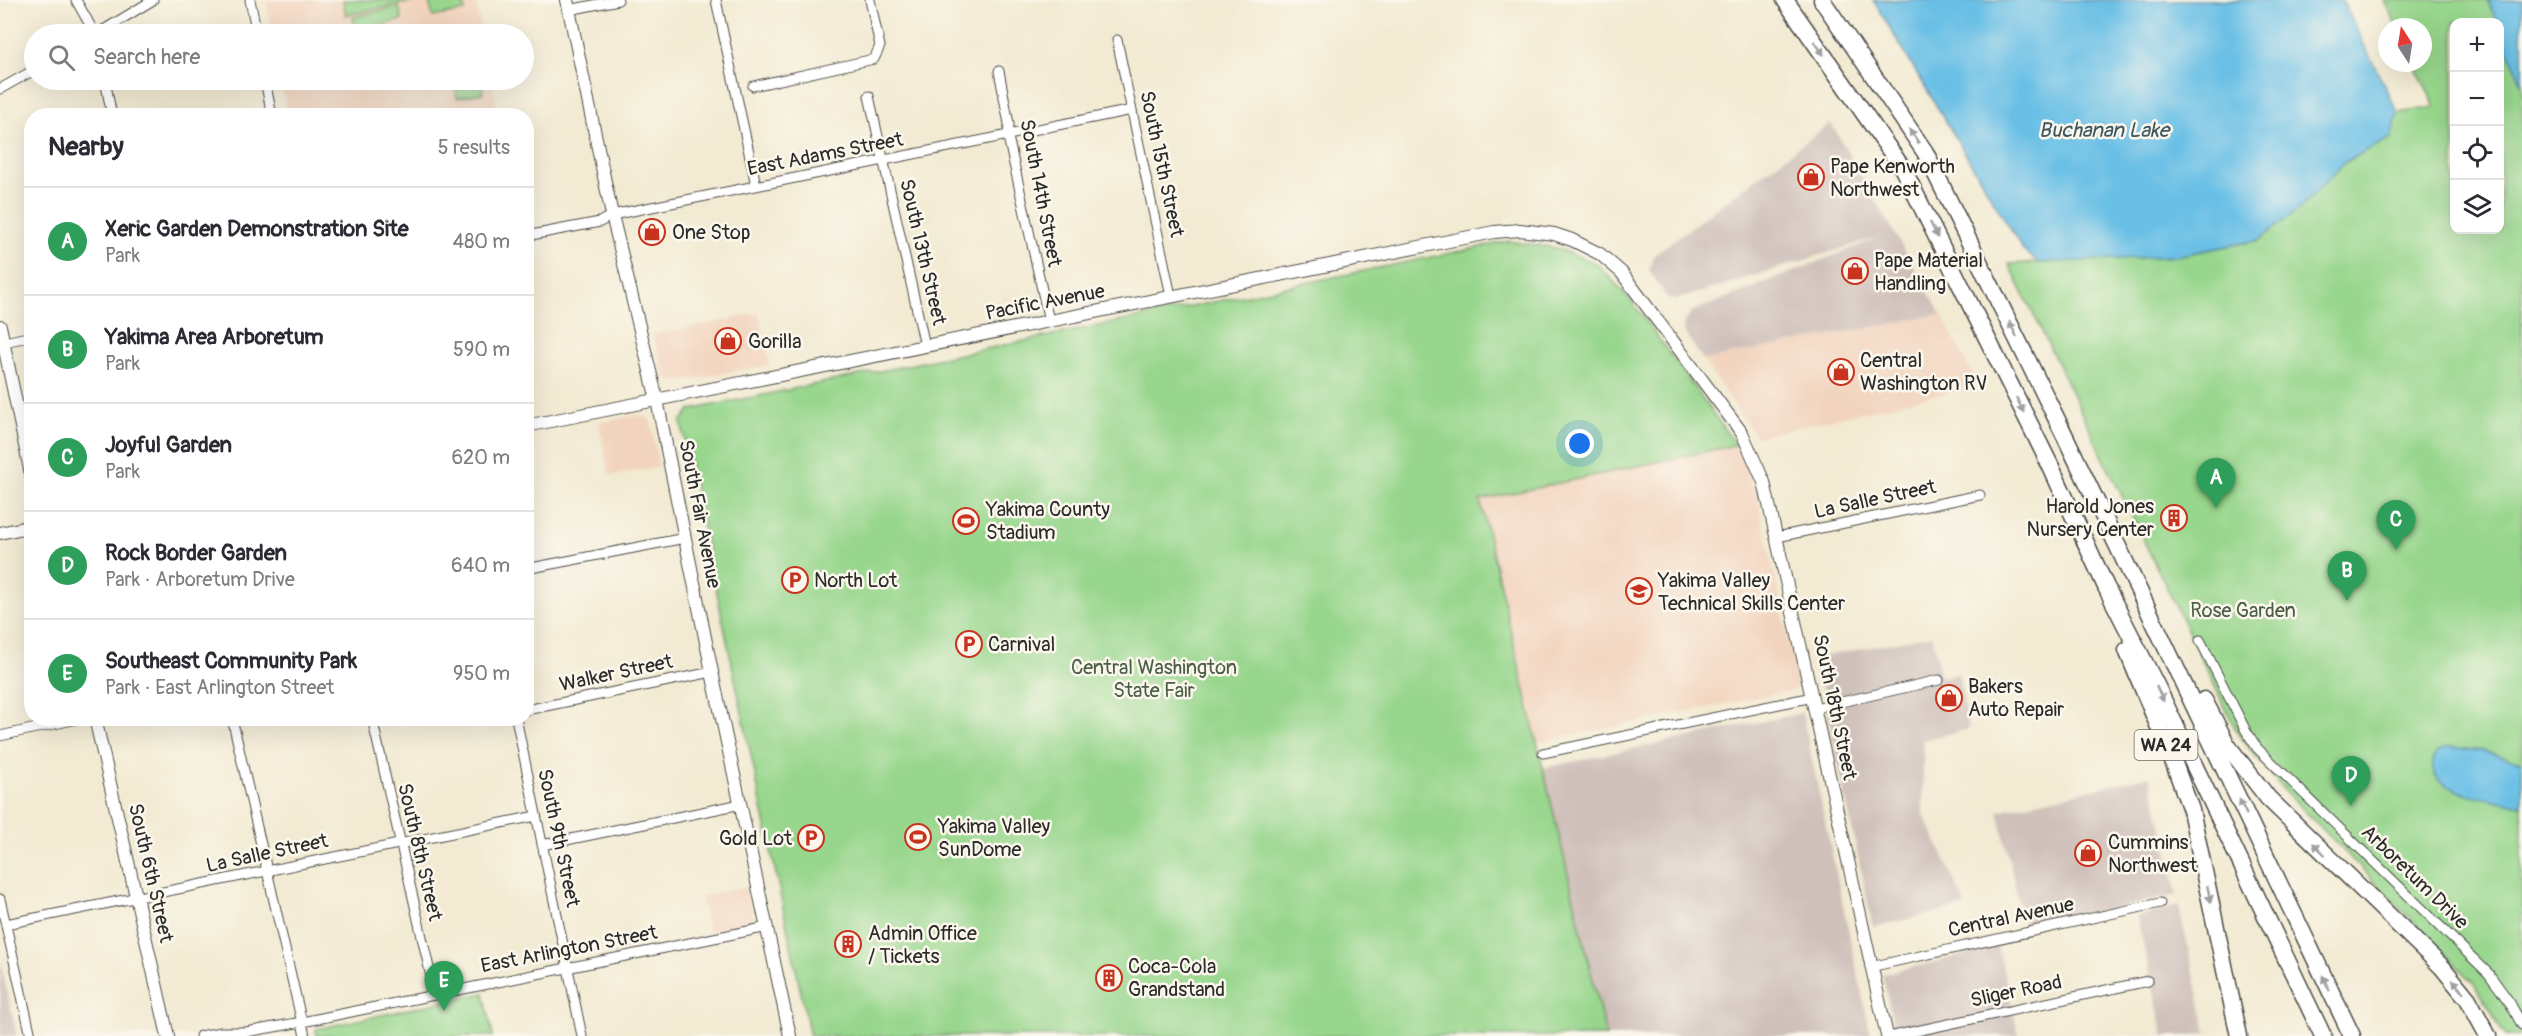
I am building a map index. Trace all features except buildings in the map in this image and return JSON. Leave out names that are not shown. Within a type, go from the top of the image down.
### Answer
[{"type":"highway","points":[[1785,0],[1903,169],[2051,466],[2106,587],[2162,698],[2323,1036]]},
{"type":"highway","points":[[1822,0],[1925,152],[2064,434],[2352,1036]]},
{"type":"highway","name":"WA 24","points":[[2064,434],[2109,508],[2227,746],[2268,798],[2442,967],[2468,999],[2488,1036]]},
{"type":"highway","name":"WA 24","points":[[2051,466],[2097,591],[2130,658],[2191,810],[2239,1036]]},
{"type":"street","points":[[76,0],[90,24]]},
{"type":"street","points":[[113,24],[153,0]]},
{"type":"street","points":[[250,0],[255,24]]},
{"type":"street","points":[[568,5],[618,0]]},
{"type":"street","points":[[716,0],[756,185]]},
{"type":"street","points":[[753,86],[874,59],[879,46],[870,0]]},
{"type":"street","name":"South Fair Avenue","points":[[568,5],[612,215],[657,400],[712,672],[790,1036]]},
{"type":"street","name":"South 15th Street","points":[[1117,40],[1171,296]]},
{"type":"street","name":"South 14th Street","points":[[999,71],[1009,124],[1008,137],[1049,321]]},
{"type":"street","points":[[0,89],[24,76]]},
{"type":"street","points":[[107,90],[110,108]]},
{"type":"street","points":[[267,90],[270,108]]},
{"type":"street","name":"South 13th Street","points":[[869,96],[925,346]]},
{"type":"street","name":"East Adams Street","points":[[534,234],[600,222],[612,215],[756,185],[884,162],[1132,110]]},
{"type":"street","name":"Pacific Avenue","points":[[534,424],[1494,232],[1536,231],[1572,240]]},
{"type":"street","name":"South 18th Street","points":[[1572,240],[1600,255],[1631,283],[1742,433],[1764,482],[1887,1036]]},
{"type":"street","points":[[0,326],[24,442]]},
{"type":"street","points":[[2,342],[24,338]]},
{"type":"street","name":"La Salle Street","points":[[1777,537],[1980,495]]},
{"type":"street","points":[[0,533],[24,528]]},
{"type":"street","points":[[534,567],[685,538]]},
{"type":"street","name":"Arboretum Drive","points":[[2200,640],[2257,748],[2489,974],[2510,1003],[2522,1025]]},
{"type":"street","name":"Walker Street","points":[[534,708],[712,672]]},
{"type":"street","points":[[1543,753],[1939,680]]},
{"type":"street","points":[[0,736],[46,726]]},
{"type":"street","name":"South 6th Street","points":[[97,726],[168,1036]]},
{"type":"street","points":[[234,726],[305,1036]]},
{"type":"street","name":"South 8th Street","points":[[374,726],[435,994]]},
{"type":"street","name":"South 9th Street","points":[[518,726],[582,1036]]},
{"type":"street","points":[[542,844],[741,804]]},
{"type":"street","name":"La Salle Street","points":[[6,924],[536,816]]},
{"type":"street","points":[[0,899],[31,1036]]},
{"type":"street","name":"Central Avenue","points":[[1870,967],[2160,903]]},
{"type":"street","name":"East Arlington Street","points":[[200,1036],[221,1032],[246,1032],[302,1022],[768,927]]},
{"type":"street","name":"Sliger Road","points":[[1893,1036],[2148,981]]},
{"type":"shaded area","points":[[266,0],[475,0],[480,24],[270,24]]},
{"type":"shaded area","points":[[283,90],[493,90],[497,108],[286,108]]},
{"type":"shaded area","points":[[1831,123],[1941,314],[1703,360],[1685,333],[1683,324],[1691,312],[1883,236],[1675,300],[1668,299],[1649,270],[1655,254]]},
{"type":"shaded area","points":[[759,313],[770,365],[677,382],[665,377],[653,335]]},
{"type":"shaded area","name":"Central Washington RV","points":[[1941,314],[1978,385],[1756,437],[1703,360]]},
{"type":"shaded area","points":[[638,415],[648,418],[651,423],[659,467],[609,476],[599,422]]},
{"type":"shaded area","name":"Yakima Valley Technical Skills Center","points":[[1736,445],[1758,499],[1798,681],[1795,690],[1537,742],[1480,500]]},
{"type":"shaded area","points":[[1932,635],[1941,677],[1958,674],[1969,729],[1923,740],[1923,812],[1966,906],[1873,927],[1816,658]]},
{"type":"shaded area","points":[[1802,713],[1871,1036],[1606,1036],[1543,768]]},
{"type":"shaded area","name":"Cummins Northwest","points":[[2150,776],[2177,895],[2025,929],[1998,811]]},
{"type":"shaded area","points":[[746,887],[753,920],[750,924],[709,933],[700,897]]},
{"type":"shaded area","points":[[2179,906],[2207,1033],[2192,1036],[2164,1036],[2137,916]]},
{"type":"shaded area","points":[[1998,947],[2019,1036],[1896,1036],[1882,974]]},
{"type":"shaded area","points":[[0,960],[17,1036],[0,1036]]},
{"type":"green space","points":[[343,0],[420,0],[346,15]]},
{"type":"green space","points":[[462,0],[465,11],[433,17],[429,1]]},
{"type":"green space","name":"Rose Garden","points":[[2384,0],[2522,0],[2522,1036],[2505,1036],[2473,982],[2283,789],[2239,736],[2009,264],[2175,256],[2259,240],[2299,208],[2345,162],[2390,138],[2398,113],[2435,107],[2418,72],[2432,72],[2432,18],[2393,18]]},
{"type":"green space","points":[[399,7],[402,20],[386,24],[355,24],[353,17]]},
{"type":"green space","points":[[456,90],[483,90],[483,93],[457,98]]},
{"type":"green space","name":"Central Washington State Fair","points":[[1509,241],[1557,248],[1597,264],[1630,299],[1736,445],[1480,500],[1606,1036],[810,1036],[681,422],[690,410]]},
{"type":"green space","points":[[484,993],[493,1036],[317,1036],[316,1029]]},
{"type":"water","name":"Buchanan Lake","points":[[1873,0],[2342,0],[2398,113],[2391,138],[2345,162],[2299,209],[2259,240],[2175,256],[2039,263],[2023,250]]},
{"type":"water","points":[[2487,0],[2522,0],[2522,85],[2504,39],[2504,18],[2495,18]]},
{"type":"water","points":[[2449,747],[2484,751],[2522,762],[2522,805],[2461,792],[2436,777],[2433,766],[2437,752]]},
{"type":"place","name":"Pape Kenworth Northwest","points":[[1811,177]]},
{"type":"place","name":"One Stop","points":[[652,232]]},
{"type":"place","name":"Pape Material Handling","points":[[1855,271]]},
{"type":"place","name":"Gorilla","points":[[728,341]]},
{"type":"place","name":"Central Washington RV","points":[[1841,372]]},
{"type":"place","name":"Xeric Garden Demonstration Site","points":[[2216,508]]},
{"type":"place","name":"Harold Jones Nursery Center","points":[[2174,518]]},
{"type":"place","name":"Yakima County Stadium","points":[[966,521]]},
{"type":"place","name":"Joyful Garden","points":[[2396,550]]},
{"type":"place","name":"North Lot","points":[[795,580]]},
{"type":"place","name":"Yakima Valley Technical Skills Center","points":[[1639,591]]},
{"type":"place","name":"Yakima Area Arboretum","points":[[2347,601]]},
{"type":"place","name":"Carnival","points":[[969,644]]},
{"type":"place","name":"Bakers Auto Repair","points":[[1949,698]]},
{"type":"place","name":"Rock Border Garden","points":[[2351,806]]},
{"type":"place","name":"Yakima Valley SunDome","points":[[918,837]]},
{"type":"place","name":"Gold Lot","points":[[811,838]]},
{"type":"place","name":"Cummins Northwest","points":[[2088,853]]},
{"type":"place","name":"Admin Office / Tickets","points":[[848,944]]},
{"type":"place","name":"Coca-Cola Grandstand","points":[[1109,978]]},
{"type":"place","name":"Southeast Community Park","points":[[444,1011]]}]
